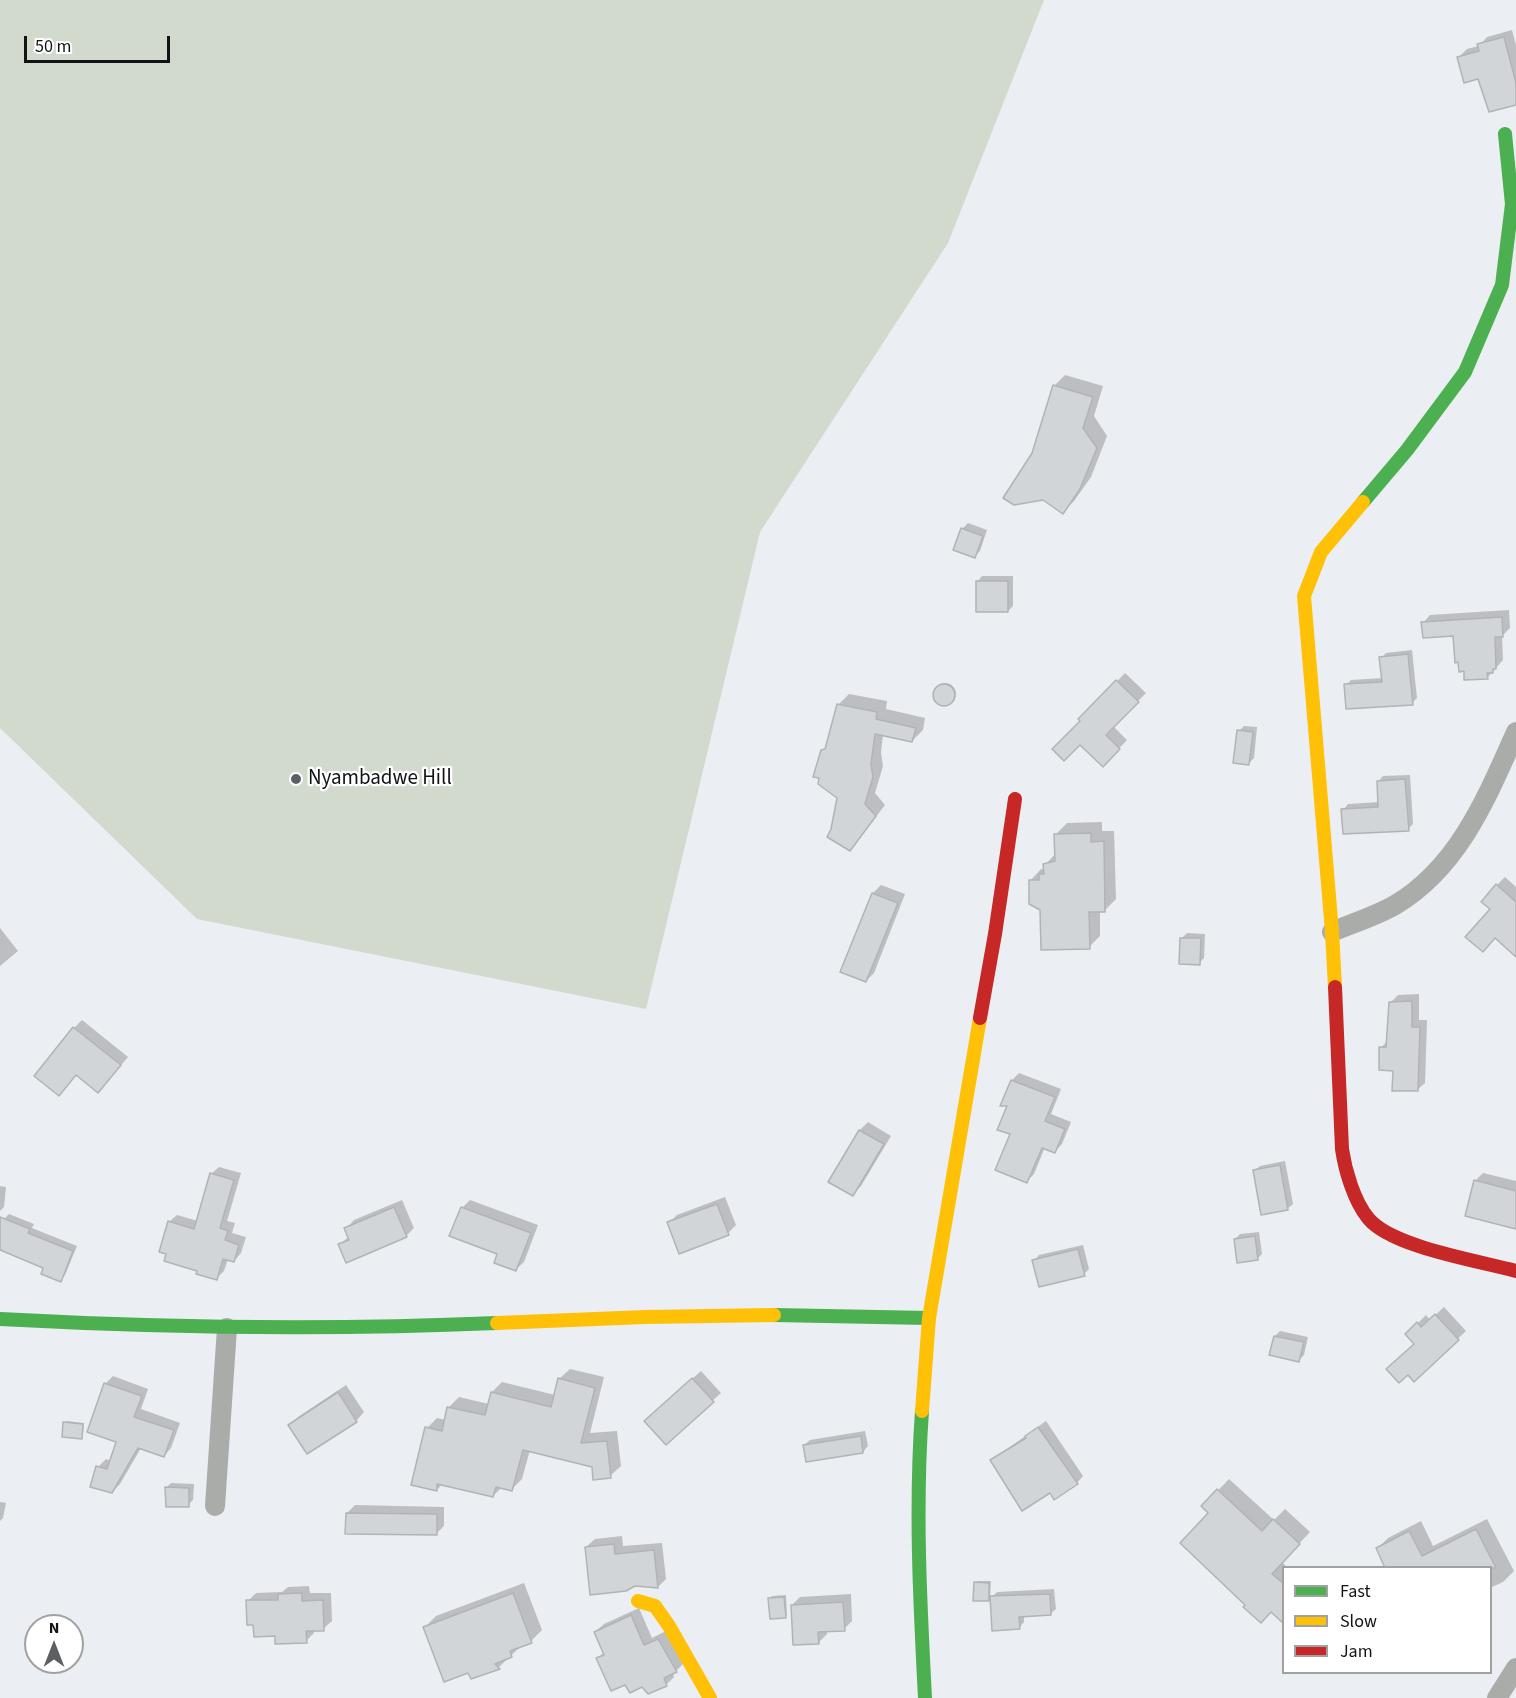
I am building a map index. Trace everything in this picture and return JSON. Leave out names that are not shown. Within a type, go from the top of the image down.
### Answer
[{"type":"street","points":[[1505,134],[1512,204],[1502,285],[1465,372],[1407,450],[1321,552],[1304,596],[1332,932],[1342,1149],[1345,1170],[1368,1218],[1384,1233],[1405,1242],[1516,1271]]},
{"type":"street","points":[[1332,932],[1394,905],[1422,886],[1446,862],[1483,806],[1516,732]]},
{"type":"street","points":[[925,1698],[918,1560],[918,1467],[929,1318],[995,934],[1015,799]]},
{"type":"street","points":[[0,1319],[129,1327],[227,1328],[508,1323],[691,1316],[929,1318]]},
{"type":"street","points":[[215,1506],[227,1328]]},
{"type":"street","points":[[638,1601],[655,1606],[710,1698]]},
{"type":"street","points":[[1497,1698],[1516,1668]]},
{"type":"shaded area","points":[[0,0],[1044,0],[948,243],[760,532],[646,1009],[197,919],[0,728]]},
{"type":"building","points":[[1504,37],[1516,83],[1516,105],[1489,112],[1478,79],[1464,83],[1457,57],[1479,51],[1477,44]]},
{"type":"building","points":[[1053,385],[1093,397],[1083,428],[1097,448],[1080,489],[1063,514],[1043,500],[1014,505],[1003,498],[1032,453]]},
{"type":"building","points":[[961,528],[983,536],[975,558],[953,550]]},
{"type":"building","points":[[976,581],[1008,581],[1008,612],[976,612]]},
{"type":"building","points":[[1502,617],[1503,637],[1495,637],[1496,669],[1493,669],[1493,673],[1487,673],[1488,679],[1464,680],[1464,671],[1459,672],[1458,662],[1455,663],[1453,636],[1423,638],[1421,622]]},
{"type":"building","points":[[1408,654],[1413,705],[1346,709],[1344,684],[1382,682],[1379,657]]},
{"type":"building","points":[[1116,680],[1139,702],[1106,735],[1120,749],[1103,767],[1080,745],[1064,761],[1052,749]]},
{"type":"building","points":[[940,684],[948,684],[955,691],[955,699],[948,706],[940,706],[933,699],[933,691]]},
{"type":"building","points":[[837,704],[877,712],[876,719],[916,728],[912,742],[875,734],[871,764],[873,777],[865,804],[876,816],[850,851],[827,837],[831,829],[837,798],[818,784],[819,778],[813,777],[821,750],[825,749]]},
{"type":"building","points":[[1237,730],[1253,732],[1249,765],[1233,763]]},
{"type":"building","points":[[1405,779],[1409,831],[1343,834],[1341,809],[1378,807],[1377,781]]},
{"type":"building","points":[[1091,833],[1091,842],[1104,841],[1105,912],[1089,912],[1090,949],[1041,950],[1040,910],[1029,904],[1029,880],[1039,880],[1039,874],[1044,874],[1043,864],[1055,861],[1054,834]]},
{"type":"building","points":[[1496,884],[1516,902],[1516,957],[1495,938],[1483,952],[1465,937],[1490,909],[1481,902]]},
{"type":"building","points":[[872,893],[898,903],[866,982],[840,972]]},
{"type":"building","points":[[1180,938],[1201,938],[1200,965],[1179,964]]},
{"type":"building","points":[[1412,1001],[1412,1027],[1420,1027],[1418,1091],[1392,1091],[1393,1071],[1379,1070],[1379,1047],[1386,1047],[1389,1002]]},
{"type":"building","points":[[73,1027],[121,1065],[98,1093],[76,1075],[59,1096],[34,1076]]},
{"type":"building","points":[[1011,1080],[1055,1097],[1045,1121],[1065,1129],[1055,1153],[1042,1148],[1027,1183],[995,1170],[1010,1134],[997,1130],[1007,1106],[1000,1106]]},
{"type":"building","points":[[859,1130],[884,1144],[853,1196],[828,1182]]},
{"type":"building","points":[[1280,1165],[1288,1210],[1261,1215],[1253,1170]]},
{"type":"building","points":[[210,1173],[234,1180],[220,1228],[228,1231],[225,1240],[239,1245],[234,1262],[223,1259],[217,1280],[164,1261],[166,1254],[159,1252],[168,1221],[194,1229]]},
{"type":"building","points":[[1474,1180],[1516,1191],[1516,1229],[1465,1216]]},
{"type":"building","points":[[717,1204],[729,1235],[679,1254],[667,1222]]},
{"type":"building","points":[[394,1207],[407,1237],[346,1263],[338,1244],[349,1240],[344,1228]]},
{"type":"building","points":[[461,1207],[531,1233],[516,1271],[494,1263],[497,1254],[449,1236]]},
{"type":"building","points":[[0,1217],[30,1229],[28,1233],[73,1251],[61,1282],[41,1274],[43,1268],[0,1250]]},
{"type":"building","points":[[1255,1236],[1258,1260],[1237,1263],[1234,1239]]},
{"type":"building","points":[[1078,1249],[1085,1276],[1039,1287],[1032,1260]]},
{"type":"building","points":[[1435,1314],[1459,1340],[1414,1382],[1408,1375],[1399,1383],[1386,1369],[1414,1344],[1405,1334],[1417,1322],[1421,1327]]},
{"type":"building","points":[[1274,1336],[1304,1342],[1299,1362],[1269,1355]]},
{"type":"building","points":[[558,1378],[595,1388],[581,1443],[607,1441],[611,1478],[593,1480],[592,1467],[523,1450],[512,1491],[496,1487],[493,1497],[437,1484],[437,1491],[411,1485],[425,1427],[442,1431],[447,1407],[485,1415],[491,1392],[551,1407]]},
{"type":"building","points":[[692,1378],[714,1402],[666,1445],[644,1421]]},
{"type":"building","points":[[104,1383],[142,1396],[134,1417],[174,1430],[164,1457],[138,1448],[112,1493],[90,1487],[96,1466],[107,1469],[116,1442],[87,1432]]},
{"type":"building","points":[[338,1392],[357,1422],[307,1454],[288,1425]]},
{"type":"building","points":[[63,1422],[83,1424],[82,1439],[62,1437]]},
{"type":"building","points":[[1038,1427],[1078,1484],[1054,1500],[1050,1493],[1022,1511],[990,1460],[1026,1438],[1025,1436]]},
{"type":"building","points":[[861,1436],[863,1453],[806,1462],[803,1445]]},
{"type":"building","points":[[165,1487],[189,1488],[189,1507],[166,1507]]},
{"type":"building","points":[[1217,1489],[1262,1531],[1273,1519],[1300,1544],[1272,1574],[1282,1582],[1282,1622],[1271,1612],[1261,1623],[1180,1543],[1208,1513],[1201,1506]]},
{"type":"building","points":[[346,1513],[437,1514],[437,1535],[345,1534]]},
{"type":"building","points":[[1476,1529],[1496,1568],[1492,1566],[1384,1566],[1376,1548],[1409,1531],[1422,1556]]},
{"type":"building","points":[[614,1544],[615,1554],[654,1550],[658,1588],[635,1586],[626,1591],[590,1595],[585,1547]]},
{"type":"building","points":[[974,1582],[989,1583],[989,1601],[973,1601]]},
{"type":"building","points":[[302,1593],[302,1601],[323,1600],[324,1631],[306,1631],[307,1643],[275,1644],[275,1636],[254,1637],[253,1625],[247,1625],[246,1600],[278,1600],[278,1594]]},
{"type":"building","points":[[513,1593],[532,1643],[510,1651],[512,1657],[495,1664],[500,1669],[471,1679],[468,1673],[444,1682],[423,1627]]},
{"type":"building","points":[[1050,1594],[1051,1615],[1019,1617],[1020,1629],[992,1631],[990,1596]]},
{"type":"building","points":[[784,1597],[786,1618],[770,1619],[768,1598]]},
{"type":"building","points":[[843,1602],[845,1631],[818,1632],[819,1644],[793,1645],[791,1605]]},
{"type":"building","points":[[631,1615],[644,1645],[658,1639],[677,1672],[664,1678],[667,1686],[648,1694],[642,1687],[630,1693],[625,1685],[611,1691],[596,1658],[604,1655],[594,1632]]},
{"type":"traffic: fast","points":[[1363,502],[1407,450],[1465,372],[1502,285],[1512,204],[1505,134]]},
{"type":"traffic: fast","points":[[774,1315],[929,1318]]},
{"type":"traffic: fast","points":[[0,1319],[248,1327],[373,1327],[497,1323]]},
{"type":"traffic: fast","points":[[922,1411],[919,1519],[925,1698]]},
{"type":"traffic: slow","points":[[1335,987],[1304,596],[1321,552],[1363,502]]},
{"type":"traffic: slow","points":[[922,1411],[929,1318],[980,1018]]},
{"type":"traffic: slow","points":[[497,1323],[774,1315]]},
{"type":"traffic: slow","points":[[638,1601],[655,1606],[710,1698]]},
{"type":"traffic: jam","points":[[980,1018],[1015,799]]},
{"type":"traffic: jam","points":[[1335,987],[1342,1149],[1351,1185],[1363,1211],[1379,1228],[1415,1245],[1516,1271]]},
{"type":"place","name":"Nyambadwe Hill","points":[[296,779]]}]
